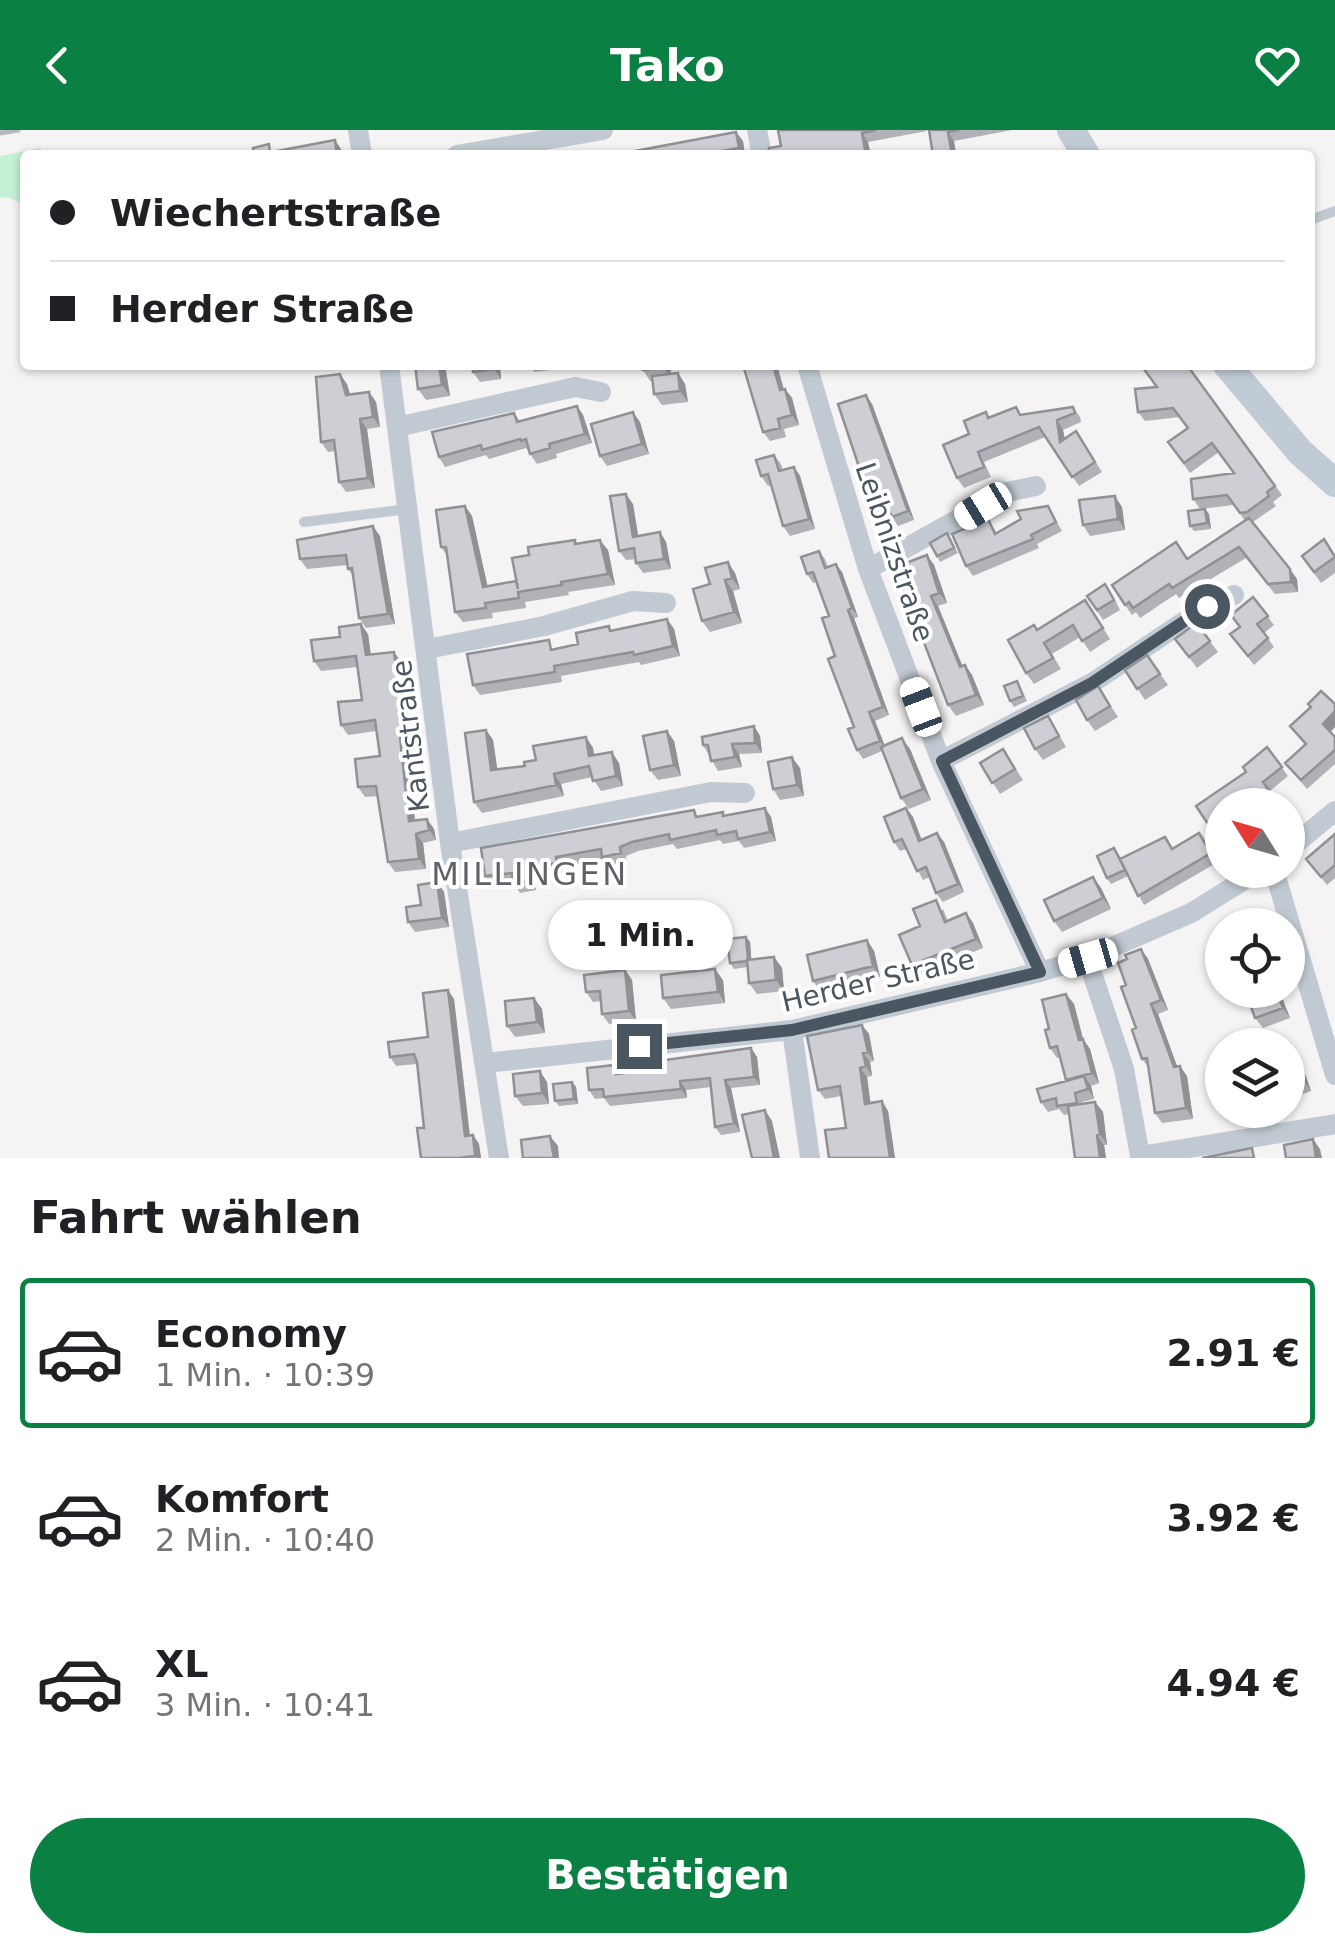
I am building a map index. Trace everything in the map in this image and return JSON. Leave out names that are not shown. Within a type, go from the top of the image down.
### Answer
[{"type":"street","points":[[485,150],[603,130]]},
{"type":"street","name":"Kantstraße","points":[[390,370],[450,843],[499,1158]]},
{"type":"street","name":"Leibnizstraße","points":[[808,370],[868,569],[942,761],[1040,972]]},
{"type":"street","points":[[1231,370],[1300,452],[1335,483]]},
{"type":"street","points":[[397,426],[575,387],[601,392]]},
{"type":"street","points":[[868,569],[1007,492],[1036,486]]},
{"type":"street","points":[[942,761],[1092,683],[1207,606],[1234,595]]},
{"type":"street","points":[[427,649],[544,626],[633,601],[666,603]]},
{"type":"street","points":[[450,843],[710,792],[745,794]]},
{"type":"street","points":[[1305,836],[1335,810]]},
{"type":"street","name":"Herder Straße","points":[[486,1063],[792,1030],[1040,972],[1088,958],[1191,912],[1230,888]]},
{"type":"street","points":[[1280,888],[1334,1066]]},
{"type":"street","points":[[1088,958],[1124,1069],[1140,1157],[1335,1124]]},
{"type":"street","points":[[792,1030],[810,1158]]},
{"type":"lane","points":[[304,522],[409,509]]},
{"type":"green space","points":[[20,152],[20,203],[0,198],[0,156]]},
{"type":"building","points":[[778,130],[876,130],[862,133],[865,150],[769,150],[781,146]]},
{"type":"building","points":[[929,130],[959,130],[948,132],[951,150],[932,150]]},
{"type":"building","points":[[736,132],[739,148],[728,150],[641,150]]},
{"type":"building","points":[[335,140],[336,150],[282,150]]},
{"type":"building","points":[[269,144],[270,150],[253,150]]},
{"type":"building","points":[[416,370],[440,370],[442,385],[418,389]]},
{"type":"building","points":[[744,370],[774,370],[780,390],[785,389],[792,415],[778,419],[780,428],[763,432]]},
{"type":"building","points":[[1145,370],[1191,370],[1275,486],[1267,492],[1269,496],[1240,513],[1227,495],[1193,499],[1191,479],[1234,473],[1212,443],[1184,463],[1168,442],[1188,428],[1173,408],[1138,412],[1135,389],[1157,387]]},
{"type":"building","points":[[678,373],[680,391],[654,394],[652,376]]},
{"type":"building","points":[[340,374],[346,395],[369,392],[373,417],[360,419],[368,478],[339,482],[334,440],[321,442],[316,377]]},
{"type":"building","points":[[866,395],[908,511],[892,517],[885,498],[871,503],[838,404]]},
{"type":"building","points":[[577,406],[585,434],[530,454],[526,439],[520,439],[439,457],[432,432],[514,413],[517,422]]},
{"type":"building","points":[[1016,407],[1020,415],[1073,407],[1075,413],[1057,420],[1060,442],[1076,431],[1095,462],[1072,477],[1039,427],[978,452],[984,467],[957,478],[943,445],[969,434],[964,421],[986,412],[988,418]]},
{"type":"building","points":[[633,412],[642,444],[600,456],[591,424]]},
{"type":"building","points":[[774,455],[779,471],[794,467],[809,519],[783,526],[768,474],[761,476],[756,460]]},
{"type":"building","points":[[626,494],[633,537],[660,532],[664,559],[636,563],[634,548],[619,551],[610,496]]},
{"type":"building","points":[[1115,496],[1118,519],[1083,525],[1079,500]]},
{"type":"building","points":[[465,506],[483,587],[516,581],[518,589],[512,558],[529,555],[528,547],[575,540],[575,544],[600,540],[608,574],[518,592],[519,598],[455,612],[446,547],[441,547],[436,510]]},
{"type":"building","points":[[1048,506],[1056,522],[1031,535],[1033,539],[966,566],[952,534],[988,519],[995,534],[1021,519],[1017,511]]},
{"type":"building","points":[[1205,509],[1207,523],[1190,526],[1188,511]]},
{"type":"building","points":[[1249,518],[1290,569],[1291,582],[1268,584],[1239,547],[1133,608],[1129,602],[1125,605],[1112,585],[1176,542],[1187,559]]},
{"type":"building","points":[[373,526],[388,614],[359,618],[352,568],[348,569],[346,555],[300,559],[297,540]]},
{"type":"building","points":[[947,533],[954,548],[937,556],[930,543]]},
{"type":"building","points":[[1324,539],[1335,557],[1314,572],[1302,556]]},
{"type":"building","points":[[819,551],[825,568],[836,564],[883,707],[869,712],[880,741],[857,750],[848,729],[854,727],[828,659],[835,656],[822,618],[829,616],[813,572],[807,574],[801,557]]},
{"type":"building","points":[[927,555],[939,593],[931,596],[976,695],[948,705],[895,567]]},
{"type":"building","points":[[728,562],[732,578],[725,580],[734,612],[702,621],[693,589],[710,584],[705,568]]},
{"type":"building","points":[[1105,584],[1114,600],[1097,610],[1087,596]]},
{"type":"building","points":[[1253,597],[1268,616],[1257,624],[1268,638],[1248,656],[1230,634],[1240,627],[1231,615]]},
{"type":"building","points":[[1085,600],[1103,628],[1082,641],[1073,625],[1044,643],[1053,658],[1026,673],[1008,640],[1034,625],[1037,630]]},
{"type":"building","points":[[667,619],[673,646],[554,666],[555,672],[473,685],[467,654],[549,640],[551,650],[578,644],[576,633],[609,626],[610,631]]},
{"type":"building","points":[[1196,623],[1210,641],[1189,657],[1175,639]]},
{"type":"building","points":[[361,624],[366,655],[394,652],[404,728],[399,728],[409,821],[427,819],[429,830],[416,834],[419,859],[388,862],[376,786],[358,787],[355,759],[380,756],[375,720],[341,725],[338,702],[362,700],[356,656],[314,661],[311,640],[340,637],[339,627]]},
{"type":"building","points":[[1147,655],[1160,674],[1137,689],[1125,670]]},
{"type":"building","points":[[1017,681],[1023,696],[1010,701],[1004,686]]},
{"type":"building","points":[[1098,686],[1110,706],[1087,720],[1076,700]]},
{"type":"building","points":[[1321,691],[1335,704],[1335,711],[1323,724],[1335,737],[1335,750],[1301,780],[1285,763],[1306,744],[1290,726],[1311,707],[1308,704]]},
{"type":"building","points":[[1048,716],[1059,736],[1035,749],[1024,728]]},
{"type":"building","points":[[754,726],[755,743],[732,744],[735,757],[711,761],[702,737]]},
{"type":"building","points":[[486,730],[491,770],[525,766],[524,762],[536,760],[533,746],[586,737],[589,756],[612,752],[616,776],[593,781],[589,766],[554,774],[556,785],[474,802],[465,733]]},
{"type":"building","points":[[667,731],[674,765],[650,770],[643,736]]},
{"type":"building","points":[[902,738],[923,789],[901,798],[881,747]]},
{"type":"building","points":[[1267,747],[1282,767],[1263,782],[1267,788],[1222,788],[1246,772],[1243,767]]},
{"type":"building","points":[[1003,749],[1015,769],[992,783],[980,763]]},
{"type":"building","points":[[792,757],[797,785],[773,789],[768,762]]},
{"type":"building","points":[[1205,800],[1205,820],[1196,806]]},
{"type":"building","points":[[765,808],[770,832],[738,839],[736,831],[717,835],[716,830],[670,840],[669,834],[632,842],[620,847],[621,853],[602,857],[601,849],[556,857],[557,863],[527,868],[530,881],[513,884],[512,873],[485,876],[481,848],[694,810],[696,817]]},
{"type":"building","points":[[906,808],[919,841],[937,833],[958,884],[936,893],[926,867],[917,871],[902,839],[894,842],[884,817]]},
{"type":"building","points":[[1199,833],[1205,843],[1205,857],[1138,896],[1120,859],[1165,837],[1172,849]]},
{"type":"building","points":[[1335,834],[1335,865],[1321,877],[1306,859]]},
{"type":"building","points":[[1114,848],[1125,870],[1107,878],[1097,856]]},
{"type":"building","points":[[1093,877],[1103,898],[1054,921],[1044,900]]},
{"type":"building","points":[[437,882],[442,918],[408,922],[406,907],[421,905],[418,885]]},
{"type":"building","points":[[936,900],[945,922],[966,913],[976,939],[912,965],[899,935],[920,926],[913,909]]},
{"type":"building","points":[[746,937],[748,960],[730,963],[727,939]]},
{"type":"building","points":[[867,940],[873,966],[813,981],[807,955]]},
{"type":"building","points":[[1141,949],[1161,1000],[1151,1004],[1174,1067],[1180,1066],[1186,1108],[1155,1113],[1147,1058],[1142,1059],[1132,1030],[1136,1028],[1121,987],[1126,985],[1118,963],[1127,959],[1125,955]]},
{"type":"building","points":[[774,957],[776,980],[749,983],[747,960]]},
{"type":"building","points":[[715,969],[718,992],[663,998],[661,975]]},
{"type":"building","points":[[625,970],[629,1011],[602,1014],[600,991],[586,992],[584,975]]},
{"type":"building","points":[[448,990],[465,1136],[473,1135],[475,1156],[421,1158],[417,1128],[424,1128],[417,1062],[414,1054],[390,1057],[388,1042],[428,1037],[423,993]]},
{"type":"building","points":[[1066,994],[1092,1073],[1066,1080],[1057,1046],[1050,1048],[1042,1000]]},
{"type":"building","points":[[534,998],[537,1022],[507,1026],[505,1001]]},
{"type":"building","points":[[1251,1008],[1283,1008],[1255,1018]]},
{"type":"building","points":[[862,1025],[868,1052],[863,1053],[866,1066],[860,1068],[865,1104],[882,1101],[890,1158],[829,1158],[825,1130],[846,1128],[840,1086],[818,1090],[807,1036]]},
{"type":"building","points":[[751,1048],[754,1077],[725,1080],[734,1123],[715,1127],[710,1078],[680,1081],[681,1089],[604,1097],[603,1089],[589,1090],[587,1068],[615,1065],[616,1074],[659,1069],[658,1061]]},
{"type":"building","points":[[540,1071],[542,1093],[515,1096],[513,1074]]},
{"type":"building","points":[[1084,1076],[1088,1089],[1075,1093],[1077,1103],[1057,1106],[1056,1098],[1041,1102],[1037,1089]]},
{"type":"building","points":[[572,1082],[574,1099],[555,1101],[553,1084]]},
{"type":"building","points":[[1095,1102],[1100,1158],[1075,1158],[1068,1106]]},
{"type":"building","points":[[765,1110],[774,1158],[752,1158],[742,1115]]},
{"type":"building","points":[[550,1136],[554,1158],[523,1158],[521,1140]]},
{"type":"building","points":[[1313,1139],[1316,1158],[1286,1158],[1284,1145]]},
{"type":"building","points":[[1252,1148],[1254,1158],[1202,1158]]},
{"type":"railway","points":[[0,133],[18,130]]},
{"type":"district","name":"MILLINGEN","points":[[530,874]]},
{"type":"route","points":[[639,1046],[792,1030],[1040,972],[942,761],[1092,683],[1207,606]]}]
